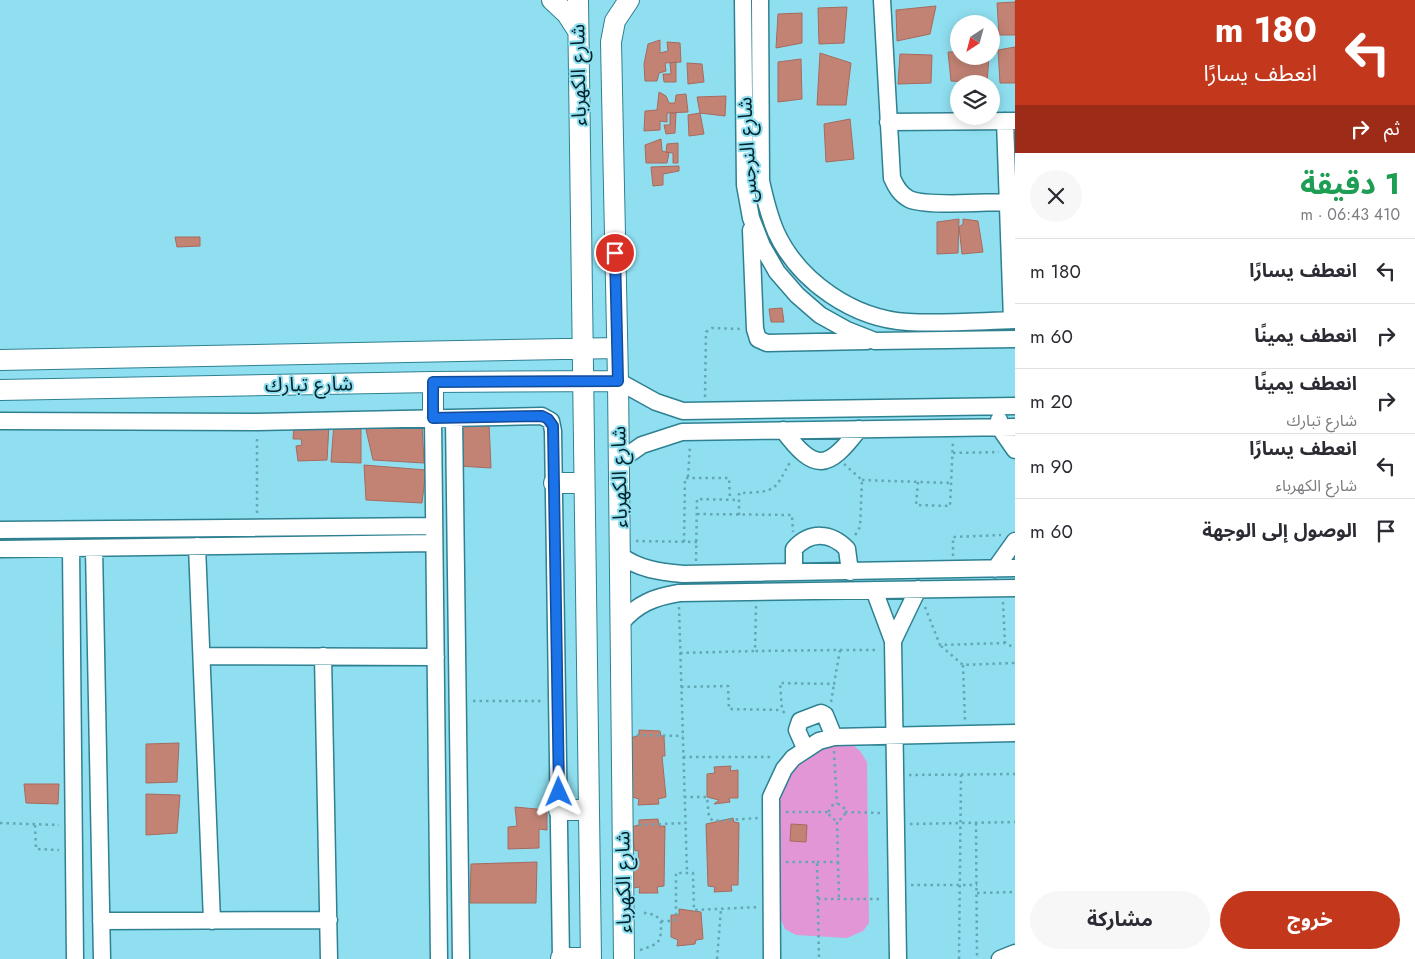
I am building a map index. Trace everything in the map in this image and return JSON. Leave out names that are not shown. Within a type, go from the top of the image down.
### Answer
[{"type":"street","points":[[552,0],[567,14],[578,32]]},
{"type":"street","name":"شارع الكهرباء","points":[[578,0],[590,958]]},
{"type":"street","name":"شارع الكهرباء","points":[[624,957],[618,348],[611,42],[615,21],[629,0]]},
{"type":"street","name":"شارع النرجس","points":[[743,0],[745,185],[751,218],[762,246],[777,272],[797,295],[820,315],[847,330],[875,341],[1015,339]]},
{"type":"street","name":"شارع النرجس","points":[[760,0],[761,181],[767,208],[777,234],[791,257],[809,278],[830,295],[854,309],[880,318],[908,322],[1014,320]]},
{"type":"street","points":[[882,0],[892,178],[902,195],[921,202],[1008,202]]},
{"type":"street","points":[[888,122],[1010,121],[1008,202],[1014,320]]},
{"type":"street","points":[[751,218],[755,329],[758,339],[767,343],[875,341]]},
{"type":"street","name":"شارع تبارك","points":[[0,360],[618,348]]},
{"type":"street","points":[[76,358],[79,389]]},
{"type":"street","points":[[618,381],[643,396],[683,411],[1015,406]]},
{"type":"street","name":"شارع تبارك","points":[[0,390],[433,382],[618,381]]},
{"type":"street","points":[[433,382],[439,959]]},
{"type":"street","points":[[998,406],[1007,427],[1011,451]]},
{"type":"street","points":[[0,421],[257,422],[546,417],[553,426],[561,959],[590,958]]},
{"type":"street","points":[[454,418],[461,959]]},
{"type":"street","points":[[619,461],[655,440],[691,432],[1007,427]]},
{"type":"street","points":[[783,430],[802,454],[814,460],[829,460],[836,457],[859,429]]},
{"type":"street","points":[[554,483],[584,483]]},
{"type":"street","points":[[0,530],[434,526]]},
{"type":"street","points":[[140,529],[140,547]]},
{"type":"street","points":[[794,572],[794,549],[807,538],[825,536],[841,542],[847,549],[850,572]]},
{"type":"street","points":[[996,569],[1011,538]]},
{"type":"street","points":[[0,549],[434,543]]},
{"type":"street","points":[[198,546],[212,921]]},
{"type":"street","points":[[71,548],[75,959]]},
{"type":"street","points":[[94,548],[102,959]]},
{"type":"street","points":[[620,555],[630,563],[648,569],[696,574],[1015,568]]},
{"type":"street","points":[[620,623],[630,611],[645,602],[679,593],[1009,588]]},
{"type":"street","points":[[893,646],[918,589]]},
{"type":"street","points":[[874,590],[893,646],[898,959]]},
{"type":"street","points":[[202,656],[436,657]]},
{"type":"street","points":[[323,656],[329,959]]},
{"type":"street","points":[[799,753],[797,725],[800,721],[821,713],[825,715],[834,737]]},
{"type":"street","points":[[772,959],[771,797],[776,783],[799,753],[834,737],[1015,733]]},
{"type":"street","points":[[559,810],[588,810]]},
{"type":"street","points":[[437,820],[459,820]]},
{"type":"street","points":[[101,921],[329,920]]},
{"type":"street","points":[[1000,959],[1015,953]]},
{"type":"path","points":[[705,411],[706,332],[712,328],[755,329]]},
{"type":"path","points":[[257,422],[257,528]]},
{"type":"path","points":[[918,482],[916,505],[950,506],[954,428]]},
{"type":"path","points":[[688,477],[691,432]]},
{"type":"path","points":[[739,515],[739,493],[767,492],[774,489],[797,448]]},
{"type":"path","points":[[953,453],[1011,451]]},
{"type":"path","points":[[836,457],[862,480],[951,483]]},
{"type":"path","points":[[684,542],[683,481],[688,477],[729,478],[730,500]]},
{"type":"path","points":[[847,549],[860,527],[862,480]]},
{"type":"path","points":[[696,574],[697,499],[739,500]]},
{"type":"path","points":[[697,514],[792,515]]},
{"type":"path","points":[[953,570],[953,537],[1011,538]]},
{"type":"path","points":[[634,541],[696,542]]},
{"type":"path","points":[[1005,643],[1009,588]]},
{"type":"path","points":[[918,589],[940,644],[964,665],[1015,663]]},
{"type":"path","points":[[755,652],[756,592]]},
{"type":"path","points":[[679,593],[687,873]]},
{"type":"path","points":[[940,644],[1005,643],[1015,648]]},
{"type":"path","points":[[680,653],[840,650],[893,646]]},
{"type":"path","points":[[797,725],[782,710],[780,683],[834,684],[840,650]]},
{"type":"path","points":[[964,665],[965,734]]},
{"type":"path","points":[[682,687],[728,686],[729,709],[782,710]]},
{"type":"path","points":[[459,700],[557,701]]},
{"type":"path","points":[[622,735],[683,736]]},
{"type":"path","points":[[834,737],[837,804]]},
{"type":"path","points":[[683,757],[799,753]]},
{"type":"path","points":[[895,776],[1015,774]]},
{"type":"path","points":[[959,959],[961,775]]},
{"type":"path","points":[[684,797],[707,797],[709,817],[713,821],[829,812]]},
{"type":"path","points":[[837,804],[845,812],[896,819],[961,823],[1015,822]]},
{"type":"path","points":[[837,804],[830,808],[831,818],[837,820],[843,817],[845,812]]},
{"type":"path","points":[[837,820],[839,899]]},
{"type":"path","points":[[976,822],[977,959]]},
{"type":"path","points":[[0,823],[73,826]]},
{"type":"path","points":[[623,825],[685,823]]},
{"type":"path","points":[[771,862],[838,862]]},
{"type":"path","points":[[817,862],[819,959]]},
{"type":"path","points":[[624,909],[655,915],[661,921],[674,921],[676,919],[676,873],[693,873],[694,910],[771,907]]},
{"type":"path","points":[[818,899],[839,899],[960,885],[977,885]]},
{"type":"path","points":[[977,892],[1015,892]]},
{"type":"path","points":[[717,959],[721,909]]},
{"type":"path","points":[[624,957],[658,944],[661,940],[661,921]]},
{"type":"shaded area","points":[[849,742],[860,751],[867,762],[869,923],[863,931],[847,938],[796,935],[785,929],[778,913],[779,789],[784,773],[820,748]]},
{"type":"building","points":[[1015,2],[1015,35],[1000,35],[1000,15],[998,15],[997,3]]},
{"type":"building","points":[[936,6],[930,34],[897,41],[896,10]]},
{"type":"building","points":[[847,7],[844,43],[819,44],[818,8]]},
{"type":"building","points":[[802,13],[802,43],[776,48],[778,14]]},
{"type":"building","points":[[660,40],[660,53],[668,51],[667,42],[680,43],[681,62],[665,63],[666,71],[659,73],[657,81],[645,81],[644,64],[648,44]]},
{"type":"building","points":[[1015,47],[1015,83],[1000,83],[1000,50]]},
{"type":"building","points":[[948,52],[950,52],[950,65],[988,65],[988,75],[950,75]]},
{"type":"building","points":[[820,53],[851,63],[846,105],[817,105]]},
{"type":"building","points":[[900,54],[932,55],[931,83],[898,84]]},
{"type":"building","points":[[801,59],[802,99],[778,102],[778,62]]},
{"type":"building","points":[[676,62],[676,82],[664,82],[663,74],[671,74],[670,63]]},
{"type":"building","points":[[687,63],[702,64],[704,82],[688,84]]},
{"type":"building","points":[[659,92],[666,96],[669,103],[675,103],[676,95],[686,94],[688,112],[667,113],[667,122],[660,121],[660,130],[644,131],[645,111],[657,110]]},
{"type":"building","points":[[726,96],[725,116],[700,113],[697,97]]},
{"type":"building","points":[[670,113],[676,113],[675,133],[666,134],[664,125],[670,125]]},
{"type":"building","points":[[700,113],[704,134],[689,136],[688,115]]},
{"type":"building","points":[[850,119],[854,159],[826,162],[824,124]]},
{"type":"building","points":[[661,139],[662,151],[669,153],[667,163],[646,163],[645,145]]},
{"type":"building","points":[[678,143],[678,163],[673,163],[673,153],[666,152],[667,144]]},
{"type":"building","points":[[679,166],[679,171],[663,174],[663,185],[653,186],[651,167]]},
{"type":"building","points":[[959,219],[958,253],[937,254],[937,222]]},
{"type":"building","points":[[963,219],[978,221],[983,252],[962,254],[959,227],[963,224]]},
{"type":"building","points":[[175,237],[200,237],[200,246],[177,247]]},
{"type":"building","points":[[782,308],[784,322],[771,322],[769,309]]},
{"type":"building","points":[[422,422],[424,463],[373,460],[365,425]]},
{"type":"building","points":[[334,423],[361,425],[361,463],[331,462]]},
{"type":"building","points":[[489,423],[491,468],[459,466],[458,424]]},
{"type":"building","points":[[294,425],[329,425],[327,460],[298,461],[296,446],[302,445],[301,439],[293,439]]},
{"type":"building","points":[[364,465],[426,470],[422,503],[366,500]]},
{"type":"building","points":[[639,730],[660,731],[661,736],[664,736],[665,756],[662,756],[666,797],[658,799],[659,804],[638,805],[639,799],[632,797],[631,738],[639,735]]},
{"type":"building","points":[[179,743],[177,782],[146,783],[146,744]]},
{"type":"building","points":[[731,766],[730,771],[738,770],[738,798],[729,798],[730,802],[714,804],[719,800],[707,797],[707,774],[715,773],[714,767]]},
{"type":"building","points":[[24,784],[59,784],[58,804],[26,803]]},
{"type":"building","points":[[146,794],[180,795],[177,833],[146,835]]},
{"type":"building","points":[[515,807],[547,810],[547,830],[539,829],[539,848],[508,849],[508,827],[517,826]]},
{"type":"building","points":[[733,818],[734,822],[739,823],[738,885],[731,885],[732,891],[714,892],[715,887],[708,886],[706,824]]},
{"type":"building","points":[[658,819],[659,826],[665,826],[664,886],[657,887],[658,893],[639,893],[640,887],[633,888],[631,871],[635,870],[635,862],[639,862],[638,850],[635,851],[631,827],[639,825],[639,820]]},
{"type":"building","points":[[791,824],[807,825],[806,842],[790,841]]},
{"type":"building","points":[[537,862],[536,903],[470,903],[471,864]]},
{"type":"building","points":[[679,909],[701,912],[703,939],[696,940],[695,944],[677,946],[678,940],[671,937],[671,915],[679,915]]},
{"type":"route","points":[[559,792],[553,426],[551,421],[542,416],[433,418],[433,382],[618,381],[615,253]]}]
